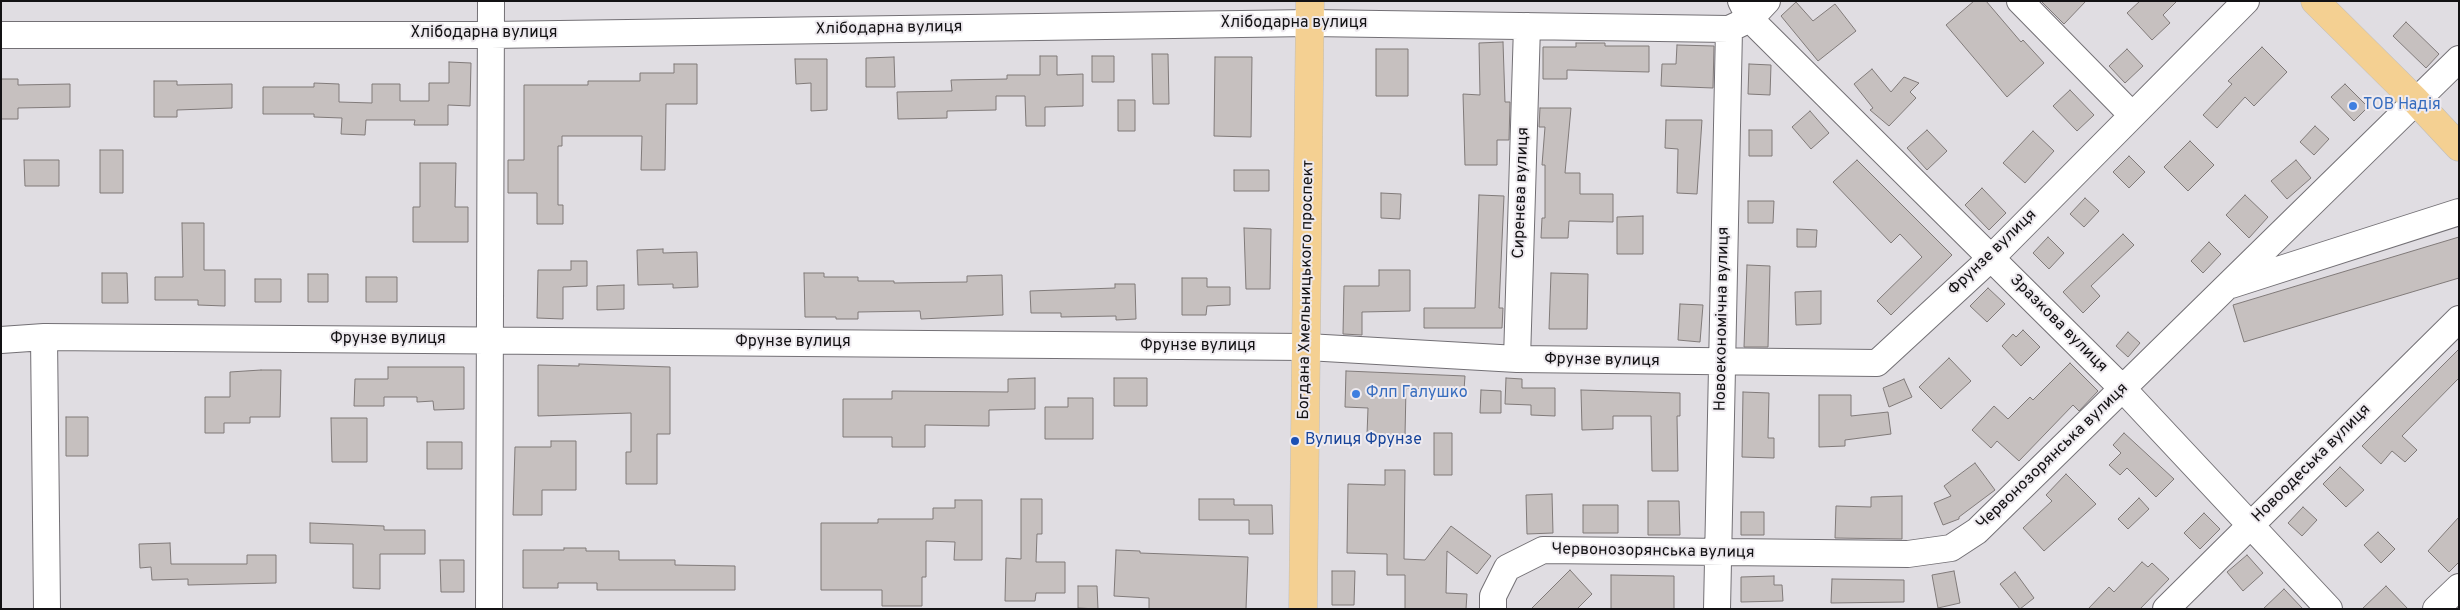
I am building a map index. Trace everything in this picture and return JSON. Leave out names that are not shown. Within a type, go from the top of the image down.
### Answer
[{"type":"main road","points":[[2315,1],[2416,101],[2459,147]]},
{"type":"main road","name":"Богдана Хмельницького проспект","points":[[1303,609],[1310,12]]},
{"type":"street","points":[[488,609],[491,1]]},
{"type":"street","points":[[2020,1],[2132,115]]},
{"type":"street","name":"Фрунзе вулиця","points":[[1,340],[44,337],[1307,348],[1517,359],[1877,364],[1991,258],[2246,1]]},
{"type":"street","name":"Хлібодарна вулиця","points":[[1,35],[491,35],[1310,12],[1527,26],[1747,13]]},
{"type":"street","name":"Зразкова вулиця","points":[[1747,13],[2123,389],[2329,609]]},
{"type":"street","name":"Новоекономічна вулиця","points":[[1717,609],[1722,363],[1747,13]]},
{"type":"street","name":"Сиренєва вулиця","points":[[1517,359],[1527,26]]},
{"type":"street","name":"Червонозорянська вулиця","points":[[1492,609],[1494,596],[1508,568],[1543,550],[1908,554],[1951,548],[1977,531],[2459,59]]},
{"type":"street","points":[[2227,287],[2459,212]]},
{"type":"street","name":"Новоодеська вулиця","points":[[2166,609],[2459,319]]},
{"type":"street","points":[[44,337],[47,609]]},
{"type":"street","points":[[2436,609],[2459,587]]},
{"type":"building","points":[[1974,1],[1986,1],[2021,42],[2023,40],[2044,63],[2007,97],[1946,25]]},
{"type":"building","points":[[2041,1],[2086,1],[2064,24]]},
{"type":"building","points":[[2140,1],[2177,1],[2163,15],[2170,23],[2152,40],[2127,13]]},
{"type":"building","points":[[1796,2],[1813,21],[1835,4],[1856,31],[1818,61],[1781,16]]},
{"type":"building","points":[[2406,22],[2439,54],[2426,68],[2393,36]]},
{"type":"building","points":[[1503,42],[1505,102],[1510,102],[1509,140],[1497,140],[1497,165],[1465,165],[1463,94],[1480,95],[1479,43]]},
{"type":"building","points":[[1576,43],[1605,43],[1605,46],[1649,46],[1649,72],[1567,70],[1567,79],[1543,79],[1543,47],[1576,47]]},
{"type":"building","points":[[1677,45],[1714,46],[1713,88],[1661,86],[1662,64],[1676,64]]},
{"type":"building","points":[[2262,47],[2287,72],[2254,106],[2245,97],[2217,128],[2203,115],[2232,84],[2228,81]]},
{"type":"building","points":[[1376,49],[1408,49],[1408,96],[1376,96]]},
{"type":"building","points":[[2127,49],[2143,66],[2125,83],[2109,66]]},
{"type":"building","points":[[1152,54],[1168,54],[1169,104],[1153,104]]},
{"type":"building","points":[[1040,56],[1057,56],[1057,75],[1083,74],[1083,106],[1045,107],[1045,126],[1026,126],[1025,96],[996,96],[996,110],[947,111],[947,118],[898,119],[897,92],[952,91],[951,80],[1007,79],[1007,75],[1040,75]]},
{"type":"building","points":[[1092,56],[1114,56],[1114,82],[1092,82]]},
{"type":"building","points":[[894,57],[895,87],[866,87],[866,58]]},
{"type":"building","points":[[1215,57],[1252,57],[1251,137],[1214,136]]},
{"type":"building","points":[[795,59],[827,59],[827,110],[811,111],[811,83],[796,84]]},
{"type":"building","points":[[449,62],[471,63],[470,106],[448,105],[448,125],[414,125],[415,120],[366,120],[365,135],[341,134],[342,118],[314,117],[314,114],[263,114],[263,87],[314,87],[314,83],[339,84],[339,102],[372,103],[372,84],[400,84],[400,101],[429,101],[429,83],[449,83]]},
{"type":"building","points":[[674,64],[697,64],[697,104],[666,104],[665,170],[641,170],[642,136],[562,136],[562,146],[558,146],[558,205],[563,205],[563,224],[537,224],[537,193],[508,193],[508,160],[524,160],[524,85],[588,85],[588,81],[640,81],[640,73],[674,73]]},
{"type":"building","points":[[1749,64],[1771,65],[1770,95],[1748,94]]},
{"type":"building","points":[[1872,69],[1891,92],[1904,77],[1919,83],[1910,92],[1916,98],[1889,126],[1870,110],[1873,108],[1854,84]]},
{"type":"building","points":[[1,79],[18,79],[18,85],[70,84],[70,107],[18,108],[18,119],[1,119]]},
{"type":"building","points":[[154,81],[177,81],[177,85],[232,84],[232,108],[177,110],[177,117],[154,117]]},
{"type":"building","points":[[2345,84],[2368,107],[2354,121],[2331,97]]},
{"type":"building","points":[[2070,90],[2094,115],[2077,131],[2053,106]]},
{"type":"building","points":[[1118,100],[1135,100],[1135,131],[1118,131]]},
{"type":"building","points":[[1540,108],[1571,108],[1565,173],[1580,173],[1580,194],[1613,194],[1613,222],[1569,221],[1568,238],[1541,238],[1542,218],[1545,218],[1545,165],[1542,165],[1545,127],[1539,127]]},
{"type":"building","points":[[1810,111],[1829,133],[1811,149],[1792,127]]},
{"type":"building","points":[[1666,120],[1702,120],[1697,194],[1677,193],[1678,149],[1665,148]]},
{"type":"building","points":[[2315,126],[2329,139],[2314,155],[2300,142]]},
{"type":"building","points":[[1749,130],[1772,130],[1772,156],[1749,156]]},
{"type":"building","points":[[1927,130],[1947,151],[1927,170],[1907,148]]},
{"type":"building","points":[[2033,131],[2054,151],[2025,183],[2003,163]]},
{"type":"building","points":[[2190,141],[2214,165],[2188,191],[2164,167]]},
{"type":"building","points":[[100,150],[123,150],[123,193],[100,193]]},
{"type":"building","points":[[2129,156],[2145,172],[2129,188],[2113,172]]},
{"type":"building","points":[[24,160],[59,160],[59,186],[25,186]]},
{"type":"building","points":[[1857,160],[1952,255],[1891,315],[1877,301],[1922,257],[1900,234],[1891,243],[1833,182]]},
{"type":"building","points":[[2296,160],[2311,178],[2287,199],[2271,181]]},
{"type":"building","points":[[420,163],[456,163],[455,207],[468,207],[468,242],[413,242],[413,207],[420,207]]},
{"type":"building","points":[[1234,170],[1269,170],[1269,191],[1234,191]]},
{"type":"building","points":[[1982,188],[2006,213],[1989,230],[1965,205]]},
{"type":"building","points":[[1381,193],[1401,194],[1400,219],[1381,218]]},
{"type":"building","points":[[1479,195],[1504,196],[1499,308],[1503,308],[1502,328],[1424,328],[1424,308],[1475,308]]},
{"type":"building","points":[[2245,195],[2268,217],[2249,238],[2226,215]]},
{"type":"building","points":[[2085,198],[2099,211],[2084,227],[2070,214]]},
{"type":"building","points":[[1748,201],[1774,201],[1773,223],[1748,223]]},
{"type":"building","points":[[1643,216],[1643,254],[1617,254],[1617,217]]},
{"type":"building","points":[[182,223],[204,223],[204,270],[225,270],[225,306],[198,305],[198,300],[155,300],[155,277],[183,277]]},
{"type":"building","points":[[1244,228],[1271,229],[1270,289],[1246,289]]},
{"type":"building","points":[[1797,229],[1817,230],[1816,247],[1797,247]]},
{"type":"building","points":[[2123,234],[2134,245],[2091,286],[2100,296],[2083,313],[2063,292]]},
{"type":"building","points":[[2048,237],[2064,253],[2049,269],[2033,253]]},
{"type":"building","points":[[2459,237],[2459,278],[2244,342],[2233,305]]},
{"type":"building","points":[[2209,242],[2221,254],[2203,273],[2191,261]]},
{"type":"building","points":[[663,249],[663,253],[697,252],[698,287],[673,288],[673,284],[638,285],[637,250]]},
{"type":"building","points":[[571,261],[587,261],[587,286],[563,287],[563,319],[537,318],[538,270],[571,270]]},
{"type":"building","points":[[1747,265],[1770,266],[1768,347],[1744,347]]},
{"type":"building","points":[[1379,270],[1410,270],[1410,311],[1362,312],[1362,335],[1343,334],[1344,286],[1379,286]]},
{"type":"building","points":[[102,273],[127,273],[128,303],[102,303]]},
{"type":"building","points":[[804,273],[824,273],[824,277],[858,277],[858,281],[894,281],[894,283],[967,282],[967,276],[1002,275],[1003,315],[921,319],[920,311],[858,312],[858,319],[805,317]]},
{"type":"building","points":[[1551,273],[1588,274],[1587,329],[1549,329]]},
{"type":"building","points":[[308,274],[328,274],[328,302],[308,302]]},
{"type":"building","points":[[366,277],[397,277],[397,302],[366,302]]},
{"type":"building","points":[[1182,278],[1207,278],[1207,287],[1230,287],[1230,305],[1207,306],[1206,315],[1182,315]]},
{"type":"building","points":[[255,279],[281,279],[281,302],[255,302]]},
{"type":"building","points":[[1115,284],[1135,284],[1136,319],[1116,320],[1116,316],[1061,317],[1061,313],[1031,313],[1030,291],[1115,288]]},
{"type":"building","points":[[624,285],[624,309],[597,310],[597,286]]},
{"type":"building","points":[[1988,288],[2005,304],[1987,322],[1970,306]]},
{"type":"building","points":[[1821,291],[1821,324],[1796,325],[1795,292]]},
{"type":"building","points":[[1680,304],[1703,305],[1700,342],[1678,340]]},
{"type":"building","points":[[2023,330],[2040,347],[2021,366],[2002,346],[2013,334],[2016,337]]},
{"type":"building","points":[[2128,332],[2140,343],[2128,357],[2116,346]]},
{"type":"building","points":[[2459,349],[2459,378],[2402,436],[2417,450],[2405,462],[2392,451],[2381,464],[2362,446]]},
{"type":"building","points":[[1949,358],[1971,381],[1941,409],[1919,387]]},
{"type":"building","points":[[2070,363],[2098,391],[2079,411],[2073,405],[2019,461],[1997,441],[1991,448],[1972,430],[1994,406],[2008,419],[2030,397],[2033,400]]},
{"type":"building","points":[[579,364],[670,367],[670,434],[657,434],[657,484],[626,484],[626,452],[631,452],[631,413],[538,416],[538,365],[579,366]]},
{"type":"building","points":[[388,367],[464,367],[464,409],[434,410],[433,401],[417,402],[417,397],[384,397],[384,406],[354,406],[355,379],[388,379]]},
{"type":"building","points":[[281,370],[280,417],[250,417],[250,423],[224,423],[224,433],[205,433],[205,397],[230,397],[230,372]]},
{"type":"building","points":[[1346,371],[1465,376],[1464,390],[1406,388],[1405,436],[1367,435],[1368,408],[1345,407]]},
{"type":"building","points":[[1035,378],[1035,409],[989,410],[989,426],[925,425],[925,447],[892,447],[892,437],[843,437],[843,399],[892,399],[892,391],[1008,392],[1008,379]]},
{"type":"building","points":[[1114,378],[1147,378],[1147,406],[1114,406]]},
{"type":"building","points":[[1506,378],[1522,379],[1522,388],[1555,388],[1555,416],[1531,415],[1531,405],[1505,404]]},
{"type":"building","points":[[1904,379],[1912,397],[1889,407],[1883,388]]},
{"type":"building","points":[[1481,390],[1501,391],[1501,413],[1480,413]]},
{"type":"building","points":[[1581,390],[1680,393],[1680,416],[1677,416],[1678,471],[1652,471],[1651,416],[1613,416],[1613,429],[1582,430]]},
{"type":"building","points":[[1743,392],[1769,393],[1768,438],[1774,438],[1774,458],[1742,457]]},
{"type":"building","points":[[1819,395],[1851,395],[1851,416],[1888,412],[1891,434],[1845,440],[1845,446],[1819,447]]},
{"type":"building","points":[[1068,398],[1093,398],[1093,439],[1045,439],[1045,407],[1068,407]]},
{"type":"building","points":[[66,417],[88,417],[88,456],[66,456]]},
{"type":"building","points":[[331,418],[367,418],[367,462],[332,462]]},
{"type":"building","points":[[1434,433],[1452,433],[1452,475],[1434,475]]},
{"type":"building","points":[[2124,433],[2174,479],[2156,497],[2127,468],[2120,475],[2109,465],[2121,453],[2113,445]]},
{"type":"building","points":[[551,441],[576,441],[576,490],[542,490],[542,515],[513,515],[515,447],[551,447]]},
{"type":"building","points":[[427,442],[462,442],[462,469],[427,469]]},
{"type":"building","points":[[1975,463],[1995,490],[1959,517],[1959,519],[1943,525],[1934,503],[1951,496],[1944,486]]},
{"type":"building","points":[[2340,467],[2364,490],[2346,507],[2323,484]]},
{"type":"building","points":[[1385,470],[1405,470],[1404,559],[1425,560],[1451,526],[1491,556],[1477,574],[1447,551],[1446,593],[1467,594],[1466,609],[1405,609],[1405,575],[1387,575],[1387,554],[1347,553],[1348,484],[1385,485]]},
{"type":"building","points":[[2066,474],[2096,504],[2044,551],[2023,528],[2052,501],[2046,495]]},
{"type":"building","points":[[1552,494],[1553,533],[1527,534],[1526,495]]},
{"type":"building","points":[[1902,496],[1902,539],[1835,538],[1836,506],[1871,507],[1871,497]]},
{"type":"building","points":[[2139,498],[2149,509],[2128,529],[2118,519]]},
{"type":"building","points":[[1021,499],[1042,499],[1042,534],[1037,534],[1036,562],[1065,562],[1065,593],[1036,593],[1035,601],[1005,601],[1006,558],[1021,559]]},
{"type":"building","points":[[1199,499],[1234,499],[1234,505],[1272,505],[1273,534],[1249,534],[1249,520],[1199,520]]},
{"type":"building","points":[[955,500],[982,500],[982,560],[954,560],[955,542],[926,541],[926,577],[922,577],[922,606],[882,606],[882,590],[821,590],[821,523],[878,523],[878,519],[933,519],[933,508],[955,508]]},
{"type":"building","points":[[1648,501],[1679,501],[1680,535],[1648,535]]},
{"type":"building","points":[[1583,505],[1618,505],[1618,533],[1583,533]]},
{"type":"building","points":[[2303,507],[2317,520],[2302,536],[2288,523]]},
{"type":"building","points":[[1741,512],[1764,512],[1764,535],[1741,535]]},
{"type":"building","points":[[2204,513],[2220,529],[2200,549],[2184,533]]},
{"type":"building","points":[[2459,517],[2459,562],[2449,572],[2428,551]]},
{"type":"building","points":[[310,523],[384,526],[384,530],[425,530],[425,554],[380,554],[380,589],[353,588],[353,544],[310,543]]},
{"type":"building","points":[[2378,532],[2395,549],[2381,563],[2364,545]]},
{"type":"building","points":[[170,543],[171,564],[247,564],[247,555],[276,555],[276,583],[188,585],[188,579],[152,580],[151,567],[140,568],[139,544]]},
{"type":"building","points":[[564,548],[586,548],[586,551],[619,551],[619,560],[675,560],[675,565],[735,566],[735,590],[597,590],[597,583],[558,583],[558,588],[523,588],[523,550],[564,550]]},
{"type":"building","points":[[1116,550],[1140,551],[1140,553],[1248,557],[1246,609],[1149,609],[1149,598],[1114,596]]},
{"type":"building","points":[[2247,555],[2263,573],[2243,591],[2227,572]]},
{"type":"building","points":[[440,560],[464,560],[464,592],[441,592]]},
{"type":"building","points":[[2142,562],[2148,567],[2152,563],[2169,579],[2140,609],[2088,609],[2109,587],[2114,592]]},
{"type":"building","points":[[1570,570],[1592,594],[1577,609],[1531,609]]},
{"type":"building","points":[[1332,571],[1355,571],[1354,605],[1332,605]]},
{"type":"building","points":[[1954,571],[1960,603],[1938,608],[1932,575]]},
{"type":"building","points":[[2015,572],[2034,598],[2020,609],[2000,584]]},
{"type":"building","points":[[1611,575],[1674,576],[1674,609],[1611,609]]},
{"type":"building","points":[[1774,576],[1774,585],[1782,585],[1783,601],[1741,602],[1741,577]]},
{"type":"building","points":[[1832,579],[1904,580],[1904,602],[1831,603]]},
{"type":"building","points":[[1078,586],[1097,586],[1098,609],[1078,608]]},
{"type":"building","points":[[2386,586],[2408,609],[2362,609]]},
{"type":"building","points":[[2284,589],[2303,609],[2263,609]]},
{"type":"place","name":"ТОВ Надія","points":[[2353,106]]},
{"type":"place","name":"Флп Галушко","points":[[1356,394]]},
{"type":"place","name":"Вулиця Фрунзе","points":[[1295,441]]}]
